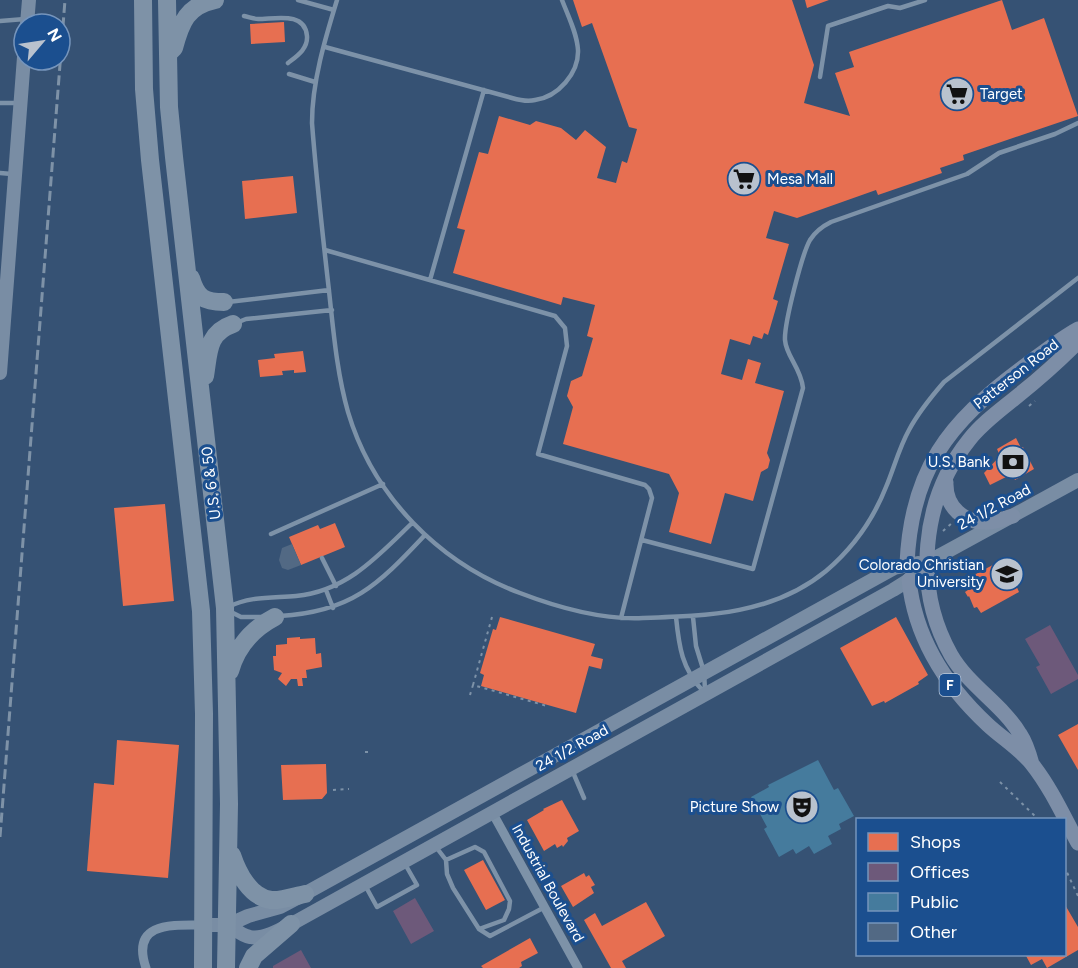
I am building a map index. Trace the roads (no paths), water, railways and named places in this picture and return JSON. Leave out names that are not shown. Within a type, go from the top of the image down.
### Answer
[{"type":"highway","points":[[135,0],[144,89]]},
{"type":"highway","name":"U.S. 6 & 50","points":[[143,0],[144,89],[150,160],[201,611],[204,714],[203,968]]},
{"type":"highway","name":"U.S. 6 & 50","points":[[167,0],[171,127],[225,608],[228,844],[226,968]]},
{"type":"highway","points":[[167,53],[174,48],[178,32],[192,10],[197,5],[215,0]]},
{"type":"highway","points":[[186,259],[192,283],[198,294],[205,300],[224,302]]},
{"type":"highway","points":[[201,399],[214,336],[221,329],[233,324]]},
{"type":"highway","points":[[227,691],[230,669],[244,640],[261,624],[274,616]]},
{"type":"highway","points":[[228,844],[241,876],[256,894],[273,900],[305,894]]},
{"type":"highway","points":[[248,968],[254,956],[291,924]]},
{"type":"main road","points":[[0,373],[23,72]]},
{"type":"main road","name":"Patterson Road","points":[[1032,764],[962,699],[940,669],[920,630],[913,609],[907,564],[910,527],[919,491],[931,462],[948,435],[984,397],[1078,329]]},
{"type":"main road","name":"Patterson Road","points":[[1063,818],[1032,764],[1026,747],[1012,722],[975,686],[951,654],[941,632],[930,594],[926,563],[934,509],[948,472],[970,439],[982,425],[1078,342]]},
{"type":"main road","points":[[948,472],[946,490],[956,512],[981,522],[1013,516]]},
{"type":"main road","name":"24 1/2 Road","points":[[228,925],[248,937],[255,937],[291,924],[909,580],[926,563],[1078,480]]},
{"type":"main road","name":"24 1/2 Road","points":[[204,925],[228,925],[248,916],[280,907],[894,568],[907,564],[926,563]]},
{"type":"main road","points":[[492,812],[502,794],[539,769],[551,757]]},
{"type":"main road","points":[[434,844],[447,831],[482,806],[486,801],[487,792]]},
{"type":"main road","name":"Patterson Road","points":[[1066,822],[1078,843]]},
{"type":"street","name":"Industrial Boulevard","points":[[492,812],[578,968]]},
{"type":"street","points":[[146,968],[143,951],[150,932],[163,926],[204,925]]},
{"type":"lane","points":[[298,0],[334,10]]},
{"type":"lane","points":[[338,0],[315,82],[312,123],[329,290],[341,384],[348,412],[363,449],[383,484],[412,523],[424,536],[462,564],[510,589],[566,608],[621,618],[693,617],[739,611],[772,602],[798,590],[826,570],[854,543],[872,516],[909,429],[932,395],[963,365],[1078,278]]},
{"type":"lane","points":[[325,47],[521,100],[536,100],[552,94],[564,84],[574,67],[578,50],[562,0]]},
{"type":"lane","points":[[820,77],[828,26],[888,6],[900,8],[925,0]]},
{"type":"lane","points":[[244,16],[257,19],[283,17],[295,19],[300,23],[307,36],[306,44],[303,51],[288,63]]},
{"type":"lane","points":[[289,75],[315,82]]},
{"type":"lane","points":[[430,280],[483,90]]},
{"type":"lane","points":[[0,103],[20,103]]},
{"type":"lane","points":[[642,540],[753,569],[803,388],[800,372],[786,348],[786,321],[807,246],[819,229],[831,222],[967,174],[999,153],[1055,134],[1078,123]]},
{"type":"lane","points":[[0,173],[15,174]]},
{"type":"lane","points":[[325,250],[559,319],[566,334],[566,353],[538,454],[645,485],[652,498],[621,618]]},
{"type":"lane","points":[[224,302],[329,290]]},
{"type":"lane","points":[[233,324],[246,319],[332,310]]},
{"type":"lane","points":[[270,534],[383,484]]},
{"type":"lane","points":[[201,611],[225,608],[242,600],[298,596],[336,586],[371,562],[412,523]]},
{"type":"lane","points":[[225,608],[241,617],[300,615],[333,608],[370,588],[384,577],[424,536]]},
{"type":"lane","points":[[322,558],[336,586]]},
{"type":"lane","points":[[326,590],[333,608]]},
{"type":"lane","points":[[676,617],[680,649],[692,679],[705,693]]},
{"type":"lane","points":[[693,617],[696,646],[704,672],[705,693]]},
{"type":"lane","points":[[571,768],[584,798]]},
{"type":"lane","points":[[434,844],[446,860],[447,874],[453,888],[479,930],[490,936],[544,907]]},
{"type":"lane","points":[[446,860],[475,847],[483,852],[510,901],[504,920],[479,930]]},
{"type":"lane","points":[[364,884],[377,907],[417,885],[404,861]]},
{"type":"railway","points":[[0,837],[65,0]]},
{"type":"place","name":"Target","points":[[957,94]]},
{"type":"place","name":"Mesa Mall","points":[[744,179]]},
{"type":"place","name":"U.S. Bank","points":[[1013,462]]},
{"type":"place","name":"Colorado Christian University","points":[[1007,574]]},
{"type":"place","name":"Picture Show","points":[[802,807]]}]
